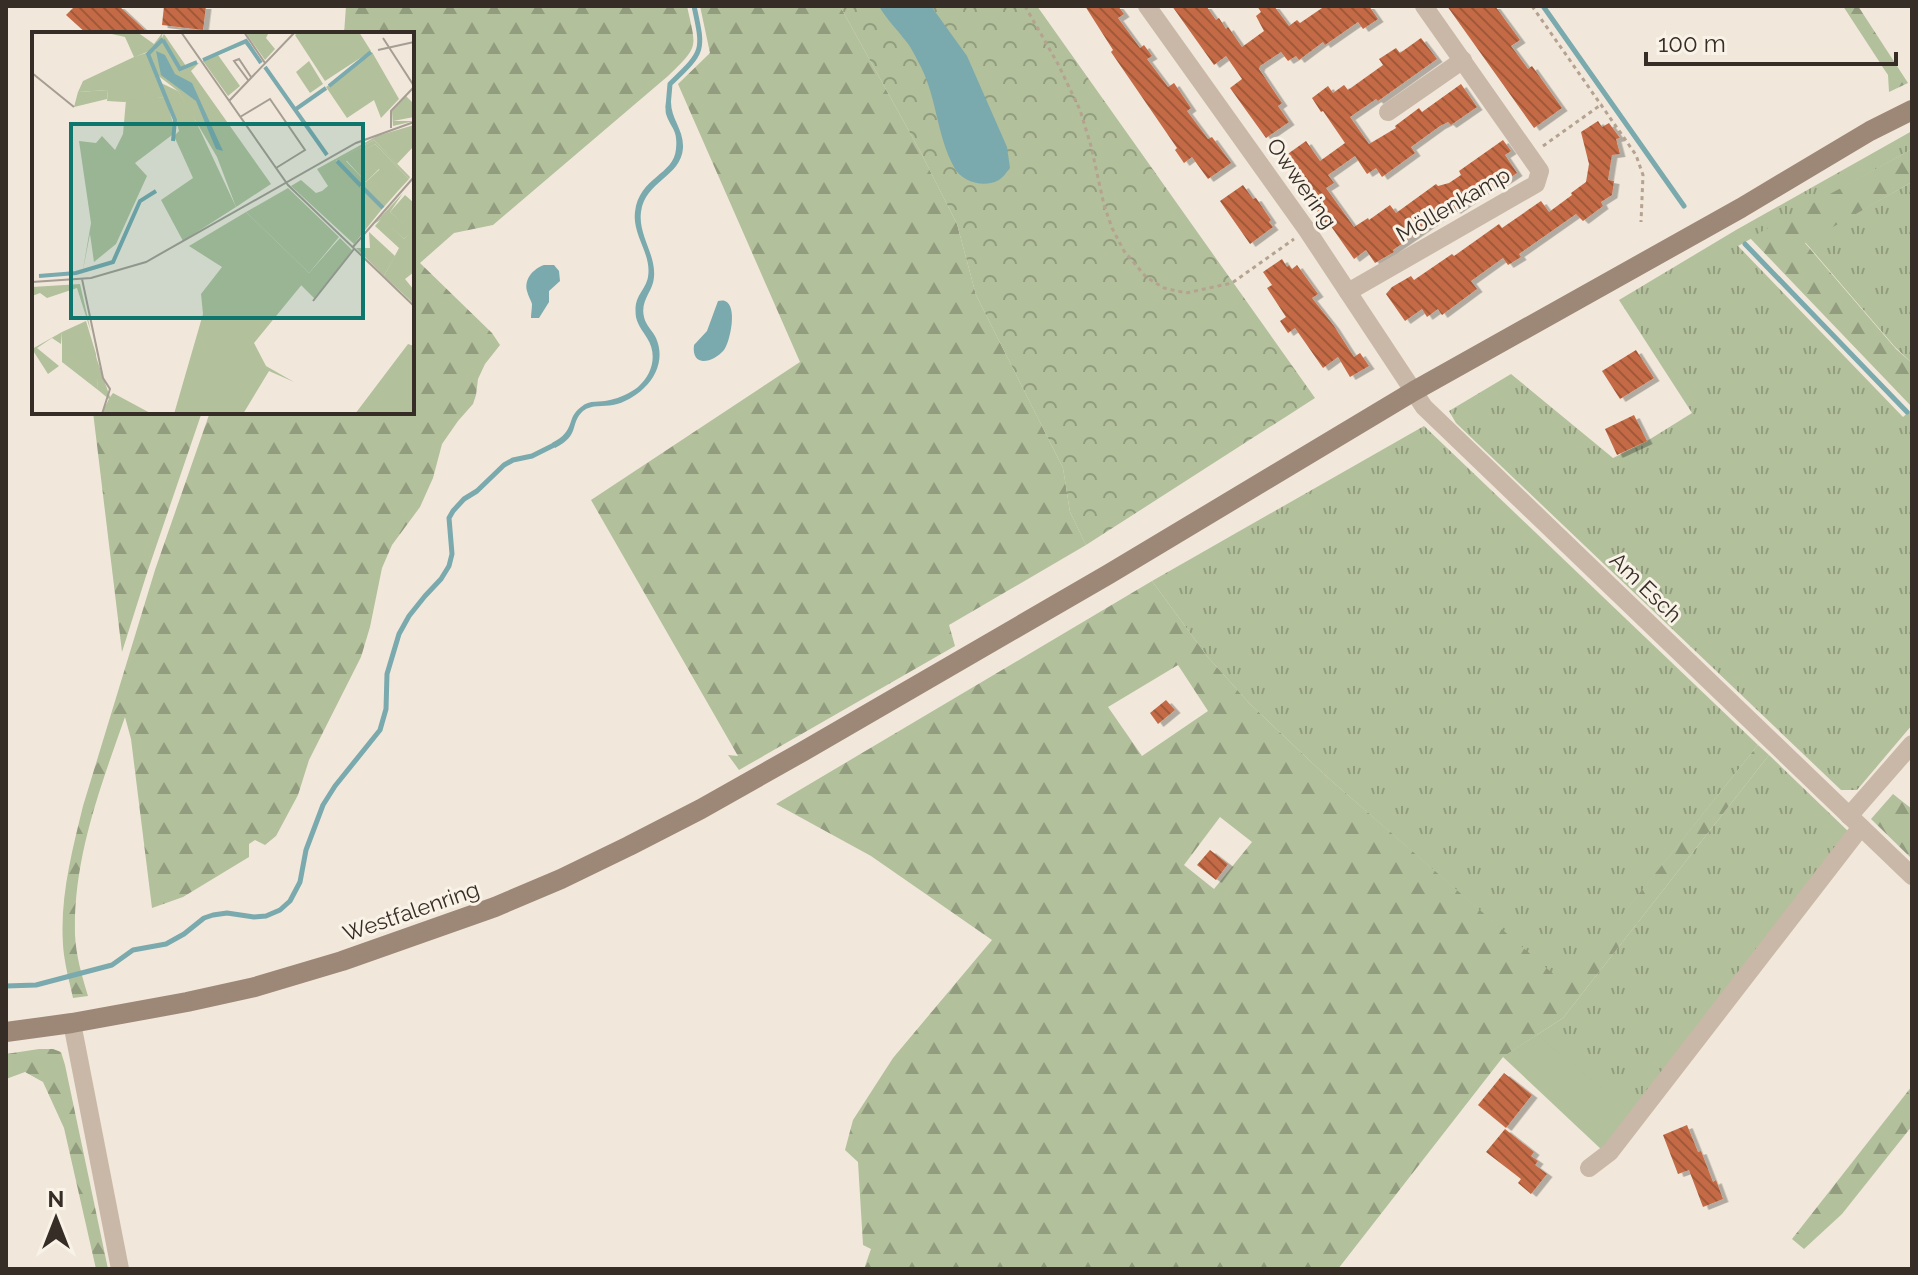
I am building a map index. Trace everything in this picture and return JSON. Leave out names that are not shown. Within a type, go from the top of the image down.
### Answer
[{"type":"street","name":"Owwering","points":[[1147,6],[1307,230],[1414,391]]},
{"type":"street","name":"Möllenkamp","points":[[1348,292],[1536,184],[1540,171],[1424,6]]},
{"type":"street","points":[[1388,112],[1463,60]]},
{"type":"street","name":"Westfalenring","points":[[6,1032],[72,1023],[255,987],[432,931],[495,907],[615,853],[802,752],[1414,391],[1912,110]]},
{"type":"street","name":"Am Esch","points":[[1414,391],[1424,407],[1912,876]]},
{"type":"street","points":[[1589,1168],[1610,1152],[1912,744]]},
{"type":"street","points":[[72,1023],[120,1269]]},
{"type":"path","points":[[1025,6],[1080,110],[1112,228],[1124,251],[1146,277],[1164,288],[1186,293],[1232,283],[1307,230]]},
{"type":"path","points":[[1532,6],[1636,155],[1643,175],[1641,222]]},
{"type":"path","points":[[1529,156],[1602,104]]},
{"type":"green space","points":[[346,6],[687,6],[693,45],[686,58],[668,76],[493,225],[454,233],[420,263],[492,333],[500,345],[478,379],[473,404],[442,444],[433,478],[420,507],[392,545],[382,568],[361,657],[309,760],[298,795],[276,836],[265,845],[255,840],[249,844],[249,857],[183,897],[152,908],[131,739],[125,717],[83,851],[75,935],[88,996],[73,998],[65,961],[63,918],[74,843],[155,570],[209,414],[414,414],[414,32],[344,32]]},
{"type":"green space","points":[[700,6],[840,6],[957,224],[976,295],[1063,468],[1070,512],[1086,545],[949,625],[955,646],[739,770],[728,755],[738,756],[591,500],[800,362],[678,84],[710,53]]},
{"type":"green space","points":[[840,6],[1037,6],[1315,398],[1086,545],[1070,512],[1063,468],[976,295],[957,224]]},
{"type":"green space","points":[[1843,6],[1858,6],[1908,83],[1889,92],[1888,75]]},
{"type":"green space","points":[[1912,131],[1912,149],[1738,246],[1903,417],[1912,409],[1912,725],[1857,790],[1841,790],[1456,423],[1449,411],[1511,374],[1613,458],[1647,441],[1692,413],[1619,300]]},
{"type":"green space","points":[[1912,149],[1912,182],[1805,243],[1896,349],[1912,363],[1912,407],[1750,238]]},
{"type":"green space","points":[[1912,182],[1912,363],[1805,242]]},
{"type":"green space","points":[[93,414],[201,414],[146,576],[122,652]]},
{"type":"green space","points":[[1424,426],[1758,745],[1566,986],[1326,776],[1249,703],[1207,656],[1152,581]]},
{"type":"green space","points":[[1152,581],[1207,656],[1249,703],[1326,776],[1566,985],[1758,745],[1769,755],[1563,1018],[1503,1057],[1338,1269],[864,1269],[871,1249],[863,1245],[858,1162],[845,1150],[853,1120],[893,1058],[992,940],[871,856],[776,804]],"holes":[[[1178,665],[1208,711],[1142,756],[1108,707]],[[1220,817],[1252,842],[1214,889],[1184,865]]]},
{"type":"green space","points":[[1769,755],[1850,833],[1632,1113],[1503,1057],[1563,1018]]},
{"type":"green space","points":[[1893,794],[1912,809],[1912,859],[1871,819]]},
{"type":"green space","points":[[1537,1035],[1632,1113],[1603,1151],[1503,1057]]},
{"type":"green space","points":[[39,1049],[61,1052],[108,1269],[96,1269],[64,1128],[43,1082],[25,1072],[6,1079],[6,1054]]},
{"type":"green space","points":[[1912,1086],[1912,1126],[1842,1214],[1804,1249],[1792,1239]]},
{"type":"water","points":[[879,6],[931,6],[967,56],[1007,147],[1010,168],[999,180],[979,183],[957,172],[948,155],[921,67],[910,46]]},
{"type":"water","points":[[666,102],[671,102],[682,136],[681,158],[649,193],[641,212],[642,229],[654,269],[643,311],[658,345],[658,365],[649,383],[626,401],[583,411],[576,420],[572,434],[555,448],[552,443],[565,434],[576,411],[588,403],[614,399],[628,393],[643,382],[650,371],[652,351],[636,317],[636,304],[648,277],[648,269],[636,229],[635,212],[643,191],[674,158],[676,137],[666,114]]},
{"type":"water","points":[[554,265],[559,271],[560,281],[549,291],[549,302],[539,318],[531,318],[532,304],[527,282],[536,269]]},
{"type":"water","points":[[718,301],[725,301],[731,310],[729,340],[719,354],[709,360],[699,360],[694,345],[707,331]]},
{"type":"building","points":[[75,6],[119,6],[147,32],[85,32],[66,15]]},
{"type":"building","points":[[164,6],[206,6],[203,30],[162,25]]},
{"type":"building","points":[[1085,6],[1118,6],[1124,14],[1118,18],[1140,48],[1144,45],[1152,56],[1147,59],[1168,87],[1174,83],[1191,108],[1187,111],[1231,163],[1208,179],[1192,157],[1184,163],[1111,52],[1113,50]]},
{"type":"building","points":[[1172,6],[1206,6],[1216,20],[1219,18],[1226,29],[1228,27],[1242,47],[1264,31],[1256,16],[1261,12],[1257,6],[1274,6],[1289,26],[1297,20],[1300,23],[1325,6],[1369,6],[1378,19],[1363,29],[1358,22],[1299,60],[1296,56],[1288,61],[1281,52],[1260,66],[1282,103],[1278,106],[1289,122],[1266,138],[1230,88],[1242,79],[1226,56],[1214,65]]},
{"type":"building","points":[[1447,6],[1495,6],[1520,40],[1511,46],[1528,69],[1532,66],[1562,108],[1534,128]]},
{"type":"building","points":[[1421,38],[1437,59],[1350,117],[1369,144],[1396,128],[1419,108],[1422,112],[1461,84],[1477,107],[1451,125],[1448,122],[1440,126],[1411,147],[1415,153],[1382,177],[1376,168],[1367,174],[1355,156],[1328,175],[1334,183],[1326,188],[1354,227],[1390,205],[1396,213],[1436,184],[1449,183],[1461,175],[1459,171],[1503,140],[1511,151],[1505,155],[1517,173],[1496,187],[1494,184],[1455,211],[1453,208],[1375,263],[1366,250],[1354,259],[1328,222],[1326,224],[1282,158],[1306,141],[1320,161],[1345,143],[1312,98],[1328,86],[1333,93],[1344,85],[1348,90],[1383,65],[1379,59],[1396,48],[1400,53]]},
{"type":"building","points":[[1598,121],[1602,127],[1609,123],[1620,138],[1616,139],[1620,154],[1612,155],[1608,180],[1614,181],[1612,195],[1601,202],[1603,206],[1583,221],[1576,214],[1508,265],[1503,258],[1471,281],[1477,289],[1442,315],[1438,309],[1427,317],[1422,309],[1405,321],[1386,294],[1392,287],[1411,276],[1414,280],[1499,224],[1502,228],[1541,201],[1549,212],[1586,182],[1589,164],[1581,132]]},
{"type":"building","points":[[1243,185],[1253,199],[1256,198],[1273,227],[1250,244],[1220,201]]},
{"type":"building","points":[[1282,259],[1292,269],[1297,265],[1318,294],[1312,298],[1354,357],[1360,353],[1369,366],[1350,377],[1338,357],[1323,368],[1295,328],[1288,333],[1280,321],[1286,317],[1267,288],[1272,285],[1263,272]]},
{"type":"building","points":[[1636,350],[1654,378],[1620,399],[1602,371]]},
{"type":"building","points":[[1634,415],[1647,441],[1617,455],[1605,429]]},
{"type":"building","points":[[1166,700],[1175,710],[1158,724],[1150,713]]},
{"type":"building","points":[[1210,850],[1228,864],[1216,880],[1197,865]]},
{"type":"building","points":[[1504,1073],[1532,1095],[1506,1128],[1478,1105]]},
{"type":"building","points":[[1687,1125],[1723,1199],[1703,1207],[1689,1170],[1678,1174],[1663,1135]]},
{"type":"building","points":[[1505,1129],[1534,1152],[1531,1156],[1538,1161],[1535,1165],[1547,1174],[1531,1194],[1518,1183],[1521,1179],[1486,1152]]},
{"type":"waterway","points":[[668,107],[670,84],[690,64],[698,50],[700,42],[694,6]]},
{"type":"waterway","points":[[1543,6],[1684,206]]},
{"type":"waterway","points":[[1745,244],[1907,412]]},
{"type":"waterway","points":[[6,986],[36,985],[112,965],[133,950],[166,944],[204,918],[227,913],[266,916],[290,901],[300,882],[306,850],[323,805],[380,730],[386,709],[387,674],[399,634],[409,616],[449,566],[452,554],[449,518],[453,511],[504,465],[558,443]]}]
